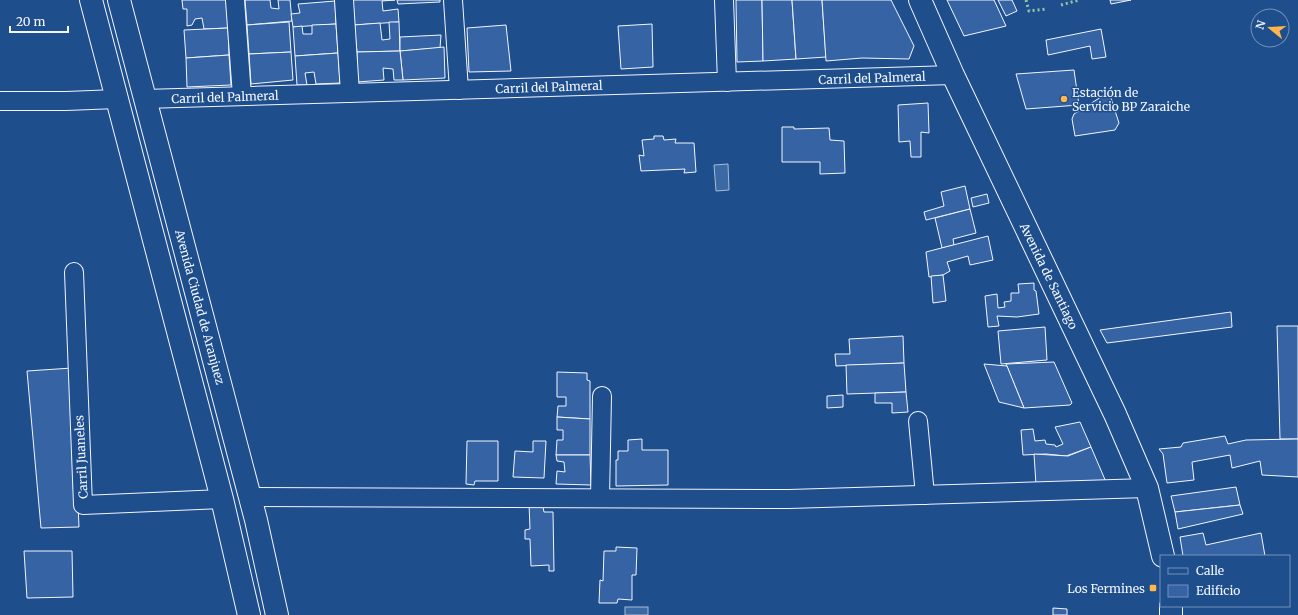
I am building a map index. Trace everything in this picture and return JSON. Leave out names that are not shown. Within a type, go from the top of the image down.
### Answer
[{"type":"main road","points":[[91,0],[222,499],[249,615]]},
{"type":"main road","name":"Avenida Ciudad de Aranjuez","points":[[119,0],[250,497],[277,615]]},
{"type":"main road","name":"Avenida de Santiago","points":[[920,0],[953,75],[1115,414],[1147,488],[1163,555]]},
{"type":"street","points":[[235,0],[242,96]]},
{"type":"street","points":[[344,0],[350,93]]},
{"type":"street","points":[[453,0],[458,90]]},
{"type":"street","points":[[724,0],[727,82]]},
{"type":"street","name":"Carril del Palmeral","points":[[144,99],[953,75]]},
{"type":"street","points":[[0,101],[116,99]]},
{"type":"street","name":"Carril Juaneles","points":[[74,272],[82,505],[222,499]]},
{"type":"street","points":[[600,498],[602,396]]},
{"type":"street","points":[[918,422],[926,494]]},
{"type":"street","points":[[250,497],[789,499],[1147,488]]},
{"type":"water","points":[[728,164],[729,190],[716,191],[714,165]]},
{"type":"water","points":[[625,607],[648,607],[648,615],[625,615]]},
{"type":"building","points":[[182,0],[227,0],[228,28],[204,29],[202,18],[195,19],[192,25],[187,26],[187,9],[183,9]]},
{"type":"building","points":[[245,0],[270,0],[271,8],[279,9],[278,0],[290,0],[292,21],[247,25]]},
{"type":"building","points":[[352,0],[395,0],[382,1],[383,11],[398,9],[399,22],[354,25]]},
{"type":"building","points":[[397,0],[440,0],[440,2],[398,4]]},
{"type":"building","points":[[736,0],[762,0],[763,61],[737,62]]},
{"type":"building","points":[[762,0],[792,0],[796,59],[763,61]]},
{"type":"building","points":[[792,0],[822,0],[826,57],[796,59]]},
{"type":"building","points":[[822,0],[891,0],[914,46],[909,59],[862,58],[826,61]]},
{"type":"building","points":[[947,0],[994,0],[1006,26],[964,36]]},
{"type":"building","points":[[998,0],[1012,0],[1017,11],[1006,16]]},
{"type":"building","points":[[1110,0],[1131,0],[1111,4]]},
{"type":"building","points":[[335,1],[336,24],[293,27],[291,14],[300,13],[298,4]]},
{"type":"building","points":[[289,22],[291,52],[249,54],[247,25]]},
{"type":"building","points":[[389,22],[399,22],[400,51],[357,52],[354,25],[380,23],[382,40],[390,39]]},
{"type":"building","points":[[336,24],[338,53],[295,56],[293,27],[302,26],[303,34],[312,34],[312,25]]},
{"type":"building","points":[[652,24],[653,67],[621,69],[618,26]]},
{"type":"building","points":[[506,25],[511,71],[469,72],[467,28]]},
{"type":"building","points":[[228,28],[229,55],[186,58],[184,30]]},
{"type":"building","points":[[1101,29],[1106,57],[1092,59],[1090,46],[1048,55],[1046,40]]},
{"type":"building","points":[[441,35],[440,48],[400,51],[400,37]]},
{"type":"building","points":[[444,47],[445,78],[403,80],[400,51]]},
{"type":"building","points":[[400,51],[403,80],[394,80],[393,69],[383,68],[384,80],[357,82],[357,52]]},
{"type":"building","points":[[291,52],[293,80],[251,84],[249,54]]},
{"type":"building","points":[[338,53],[340,83],[316,84],[314,72],[305,73],[307,85],[297,85],[295,56]]},
{"type":"building","points":[[229,55],[231,85],[187,87],[186,58]]},
{"type":"building","points":[[1074,70],[1079,105],[1026,109],[1016,74]]},
{"type":"building","points":[[1109,92],[1119,123],[1115,130],[1075,136],[1072,119],[1074,114]]},
{"type":"building","points":[[928,103],[929,133],[921,132],[921,157],[911,157],[910,141],[899,142],[898,105]]},
{"type":"building","points":[[782,127],[794,127],[794,129],[829,128],[830,140],[844,141],[845,173],[820,174],[820,162],[782,162]]},
{"type":"building","points":[[654,136],[663,136],[664,140],[676,139],[675,143],[694,143],[696,172],[684,173],[685,169],[641,171],[639,155],[644,156],[642,140],[654,139]]},
{"type":"building","points":[[965,186],[970,209],[926,220],[924,212],[944,206],[941,192]]},
{"type":"building","points":[[987,194],[989,203],[973,207],[971,198]]},
{"type":"building","points":[[970,209],[976,233],[953,239],[954,245],[942,248],[935,218]]},
{"type":"building","points":[[988,236],[993,260],[970,265],[968,256],[947,262],[950,271],[943,275],[929,277],[926,252]]},
{"type":"building","points":[[943,275],[946,301],[933,303],[931,276]]},
{"type":"building","points":[[1034,283],[1039,314],[1017,317],[997,316],[999,326],[988,327],[985,296],[997,294],[998,308],[1005,307],[1004,302],[1011,301],[1011,293],[1019,293],[1018,284]]},
{"type":"building","points":[[1231,312],[1232,327],[1107,343],[1100,330]]},
{"type":"building","points":[[1277,326],[1298,326],[1298,439],[1280,439]]},
{"type":"building","points":[[1045,327],[1047,360],[1001,364],[998,331]]},
{"type":"building","points":[[903,336],[904,363],[836,366],[835,354],[850,354],[849,339]]},
{"type":"building","points":[[1054,362],[1072,403],[1070,405],[1024,408],[1006,364]]},
{"type":"building","points":[[904,363],[906,392],[847,394],[846,365]]},
{"type":"building","points":[[984,364],[1007,366],[1024,408],[999,402]]},
{"type":"building","points":[[72,368],[79,527],[41,528],[27,371]]},
{"type":"building","points":[[557,372],[587,373],[587,380],[590,381],[590,419],[557,417],[558,406],[566,406],[566,397],[557,397]]},
{"type":"building","points":[[906,392],[908,412],[892,413],[892,403],[875,403],[875,393]]},
{"type":"building","points":[[843,395],[843,407],[827,408],[827,396]]},
{"type":"building","points":[[557,417],[590,419],[590,455],[556,455],[557,440],[563,440],[563,430],[557,430]]},
{"type":"building","points":[[1080,422],[1091,447],[1066,456],[1046,454],[1023,455],[1021,430],[1033,429],[1035,441],[1045,440],[1046,444],[1055,445],[1056,447],[1063,444],[1055,427]]},
{"type":"building","points":[[1225,436],[1228,444],[1246,440],[1298,439],[1298,477],[1262,475],[1260,461],[1232,468],[1230,455],[1192,462],[1194,480],[1167,483],[1163,454],[1159,449],[1181,447],[1183,443]]},
{"type":"building","points":[[642,439],[642,450],[668,450],[668,485],[616,486],[616,460],[618,460],[618,451],[628,451],[628,440]]},
{"type":"building","points":[[467,441],[498,441],[498,481],[475,481],[474,485],[466,484]]},
{"type":"building","points":[[533,441],[546,441],[544,478],[513,477],[515,451],[533,452]]},
{"type":"building","points":[[1091,447],[1106,482],[1036,485],[1034,454],[1068,456]]},
{"type":"building","points":[[556,455],[590,455],[591,485],[556,484],[557,471],[565,472],[564,462],[557,461]]},
{"type":"building","points":[[1236,487],[1240,505],[1175,512],[1171,496]]},
{"type":"building","points":[[542,502],[544,512],[553,512],[554,571],[549,571],[549,565],[531,566],[530,539],[525,539],[525,530],[530,529],[529,503]]},
{"type":"building","points":[[1240,505],[1243,514],[1178,529],[1175,512]]},
{"type":"building","points":[[1203,533],[1206,545],[1261,533],[1265,555],[1183,555],[1180,537]]},
{"type":"building","points":[[616,547],[637,548],[636,575],[632,575],[632,600],[618,599],[617,603],[599,603],[600,580],[603,581],[604,551],[616,551]]},
{"type":"building","points":[[24,551],[72,551],[73,597],[27,598]]},
{"type":"building","points":[[1053,608],[1067,609],[1067,615],[1053,615]]},
{"type":"hedge","points":[[1026,0],[1029,11],[1046,9]]},
{"type":"hedge","points":[[1061,5],[1079,0]]},
{"type":"place","name":"Estación de Servicio BP Zaraiche","points":[[1064,99]]},
{"type":"place","name":"Los Fermines","points":[[1153,588]]}]
